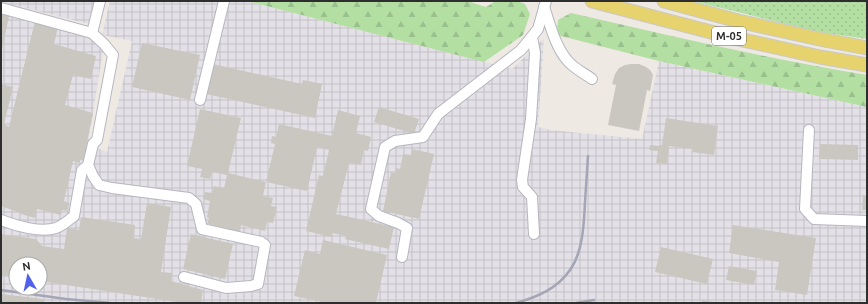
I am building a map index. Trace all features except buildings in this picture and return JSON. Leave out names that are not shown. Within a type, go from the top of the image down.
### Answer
[{"type":"main road","name":"М-05","points":[[592,1],[734,38],[867,65]]},
{"type":"main road","name":"М-05","points":[[664,1],[738,21],[867,48]]},
{"type":"street","points":[[92,33],[100,1]]},
{"type":"street","points":[[200,100],[224,1]]},
{"type":"street","points":[[402,257],[407,228],[379,216],[371,208],[385,147],[395,140],[423,137],[438,114],[521,50],[538,29],[545,4]]},
{"type":"street","points":[[545,4],[561,51],[567,60],[592,79]]},
{"type":"street","points":[[1,8],[92,33],[113,55],[97,140],[93,144],[88,165],[82,170],[74,216],[58,227],[46,230],[15,225],[1,220]]},
{"type":"street","points":[[532,37],[535,53],[531,119],[522,180],[523,187],[532,197],[534,234]]},
{"type":"street","points":[[809,130],[805,209],[814,219],[867,221]]},
{"type":"street","points":[[88,165],[99,185],[189,198],[196,204],[202,229],[261,242],[265,245],[258,284],[226,288],[184,277]]},
{"type":"shaded area","points":[[1,1],[95,1],[89,24]]},
{"type":"shaded area","points":[[110,1],[247,1],[512,69],[544,38],[538,127],[551,130],[642,139],[659,61],[867,107],[867,303],[1,303],[1,11],[85,34],[103,51],[88,144],[107,152],[132,41],[102,35]]},
{"type":"green space","points":[[247,1],[467,1],[486,7],[496,1],[517,1],[525,4],[530,14],[523,35],[484,62]]},
{"type":"green space","points":[[693,1],[867,1],[867,39],[819,32]]},
{"type":"green space","points":[[571,13],[755,54],[867,75],[867,107],[659,61],[557,35],[558,20]]},
{"type":"railway","points":[[516,303],[539,295],[553,287],[565,277],[578,255],[583,228],[588,156]]},
{"type":"railway","points":[[1,290],[66,299],[110,303]]},
{"type":"railway","points":[[576,303],[594,300]]}]
